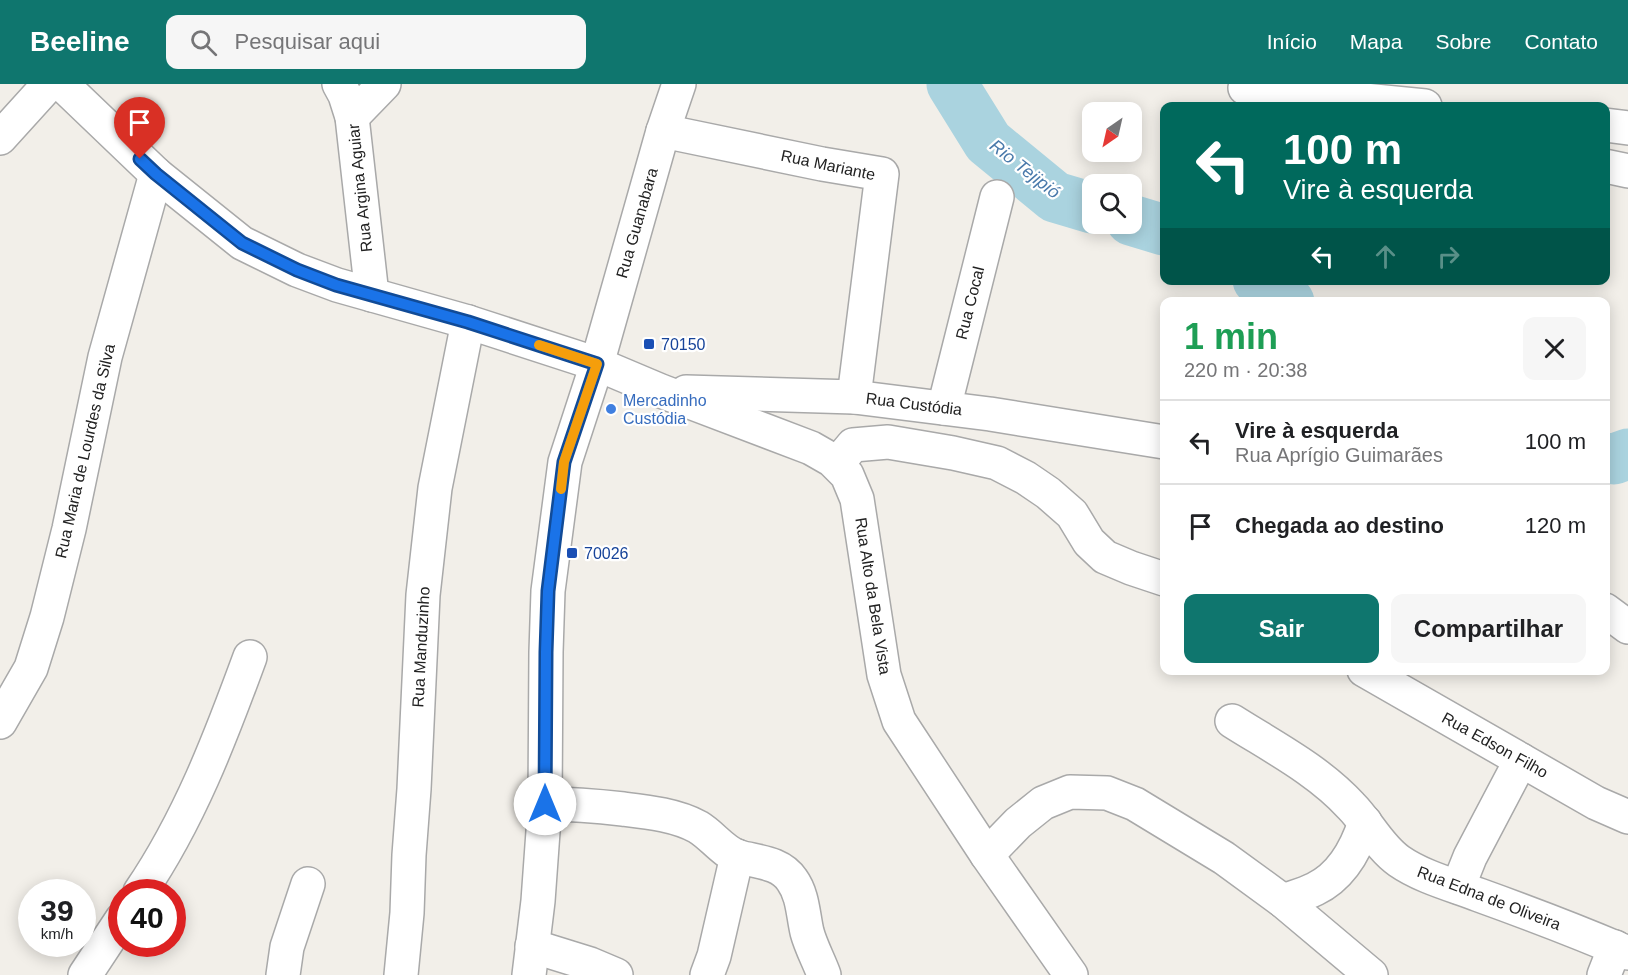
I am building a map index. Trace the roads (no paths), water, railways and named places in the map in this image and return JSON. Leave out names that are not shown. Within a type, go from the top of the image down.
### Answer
[{"type":"street","points":[[0,138],[49,84]]},
{"type":"street","name":"Rua Alto da Bela Vista","points":[[62,84],[156,174],[242,243],[297,270],[336,285],[468,322],[597,364],[811,448],[837,464],[847,475],[857,499],[884,675],[899,721],[987,855],[1071,975]]},
{"type":"street","name":"Rua Argina Aguiar","points":[[339,84],[352,117],[372,295]]},
{"type":"street","points":[[352,117],[384,84]]},
{"type":"street","name":"Rua Guanabara","points":[[531,961],[545,804],[548,591],[564,462],[597,364],[663,131],[680,84]]},
{"type":"street","points":[[1239,86],[1313,102]]},
{"type":"street","points":[[1239,86],[1388,102]]},
{"type":"street","points":[[1610,126],[1628,128]]},
{"type":"street","name":"Rua Mariante","points":[[663,131],[882,174],[854,397]]},
{"type":"street","points":[[1610,167],[1628,171]]},
{"type":"street","name":"Rua Maria de Lourdes da Silva","points":[[0,723],[31,668],[47,617],[69,529],[105,357],[156,174]]},
{"type":"street","name":"Rua Cocal","points":[[944,408],[997,197]]},
{"type":"street","name":"Rua Manduzinho","points":[[401,975],[407,913],[423,595],[435,488],[468,322]]},
{"type":"street","name":"Rua Custódia","points":[[661,391],[854,397],[944,408],[1160,441]]},
{"type":"street","points":[[837,464],[853,445],[888,442],[997,463],[1048,493],[1072,514],[1089,542],[1105,557],[1160,578]]},
{"type":"street","points":[[1610,614],[1628,627]]},
{"type":"street","points":[[148,879],[178,831],[203,778],[250,657]]},
{"type":"street","name":"Rua Edson Filho","points":[[1373,675],[1596,803],[1628,817]]},
{"type":"street","name":"Rua Edna de Oliveira","points":[[1232,721],[1308,768],[1351,806],[1388,852],[1400,862],[1419,872],[1569,928],[1616,958]]},
{"type":"street","points":[[1458,887],[1470,857],[1521,760]]},
{"type":"street","points":[[987,855],[1018,823],[1043,802],[1070,792],[1107,793],[1135,804],[1224,858],[1284,901],[1352,969]]},
{"type":"street","points":[[545,804],[579,804],[655,813],[699,828],[737,856],[762,861],[779,868],[792,879],[800,898],[807,933],[824,975]]},
{"type":"street","points":[[1284,901],[1316,889],[1334,876],[1349,859],[1365,822]]},
{"type":"street","points":[[707,975],[714,956],[737,856]]},
{"type":"street","points":[[283,975],[287,946],[308,884]]},
{"type":"street","points":[[804,975],[807,933]]},
{"type":"street","points":[[85,975],[108,940]]},
{"type":"street","points":[[531,961],[590,964],[616,975]]},
{"type":"waterway","name":"Rio Tejipió","points":[[952,84],[988,142],[1055,197],[1082,205]]},
{"type":"waterway","name":"Rio Tejipió","points":[[1142,223],[1160,229]]},
{"type":"waterway","name":"Rio Tejipió","points":[[1265,285],[1282,297]]},
{"type":"waterway","name":"Rio Tejipió","points":[[1610,459],[1628,454]]},
{"type":"place","name":"70150","points":[[649,344]]},
{"type":"place","name":"Mercadinho Custódia","points":[[611,409]]},
{"type":"place","name":"70026","points":[[572,553]]}]
